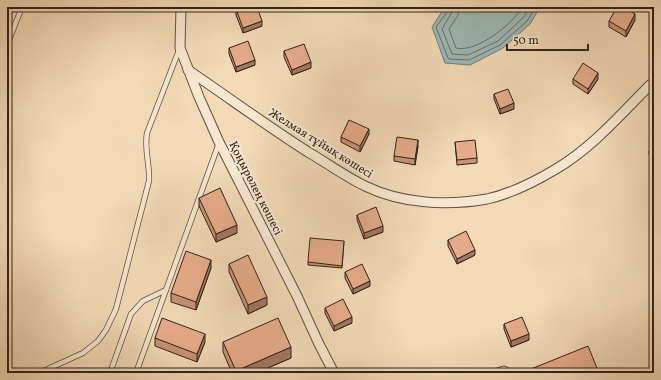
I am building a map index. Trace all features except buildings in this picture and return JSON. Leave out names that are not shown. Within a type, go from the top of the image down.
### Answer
[{"type":"street","name":"Қоңырөлең көшесі","points":[[181,7],[180,48],[188,70],[219,142],[334,373]]},
{"type":"street","name":"Желмая тұйық көшесі","points":[[188,70],[277,132],[366,186],[390,195],[425,202],[462,201],[488,198],[513,191],[556,169],[585,148],[650,84],[654,83]]},
{"type":"lane","points":[[7,45],[22,7]]},
{"type":"lane","points":[[40,373],[83,354],[98,341],[106,330],[116,310],[149,181],[150,172],[146,142],[147,133],[180,48]]},
{"type":"lane","points":[[136,373],[219,142]]},
{"type":"lane","points":[[110,373],[132,314],[143,301],[166,290]]},
{"type":"water","points":[[445,7],[540,7],[530,24],[503,48],[470,65],[445,63],[432,27]]}]
